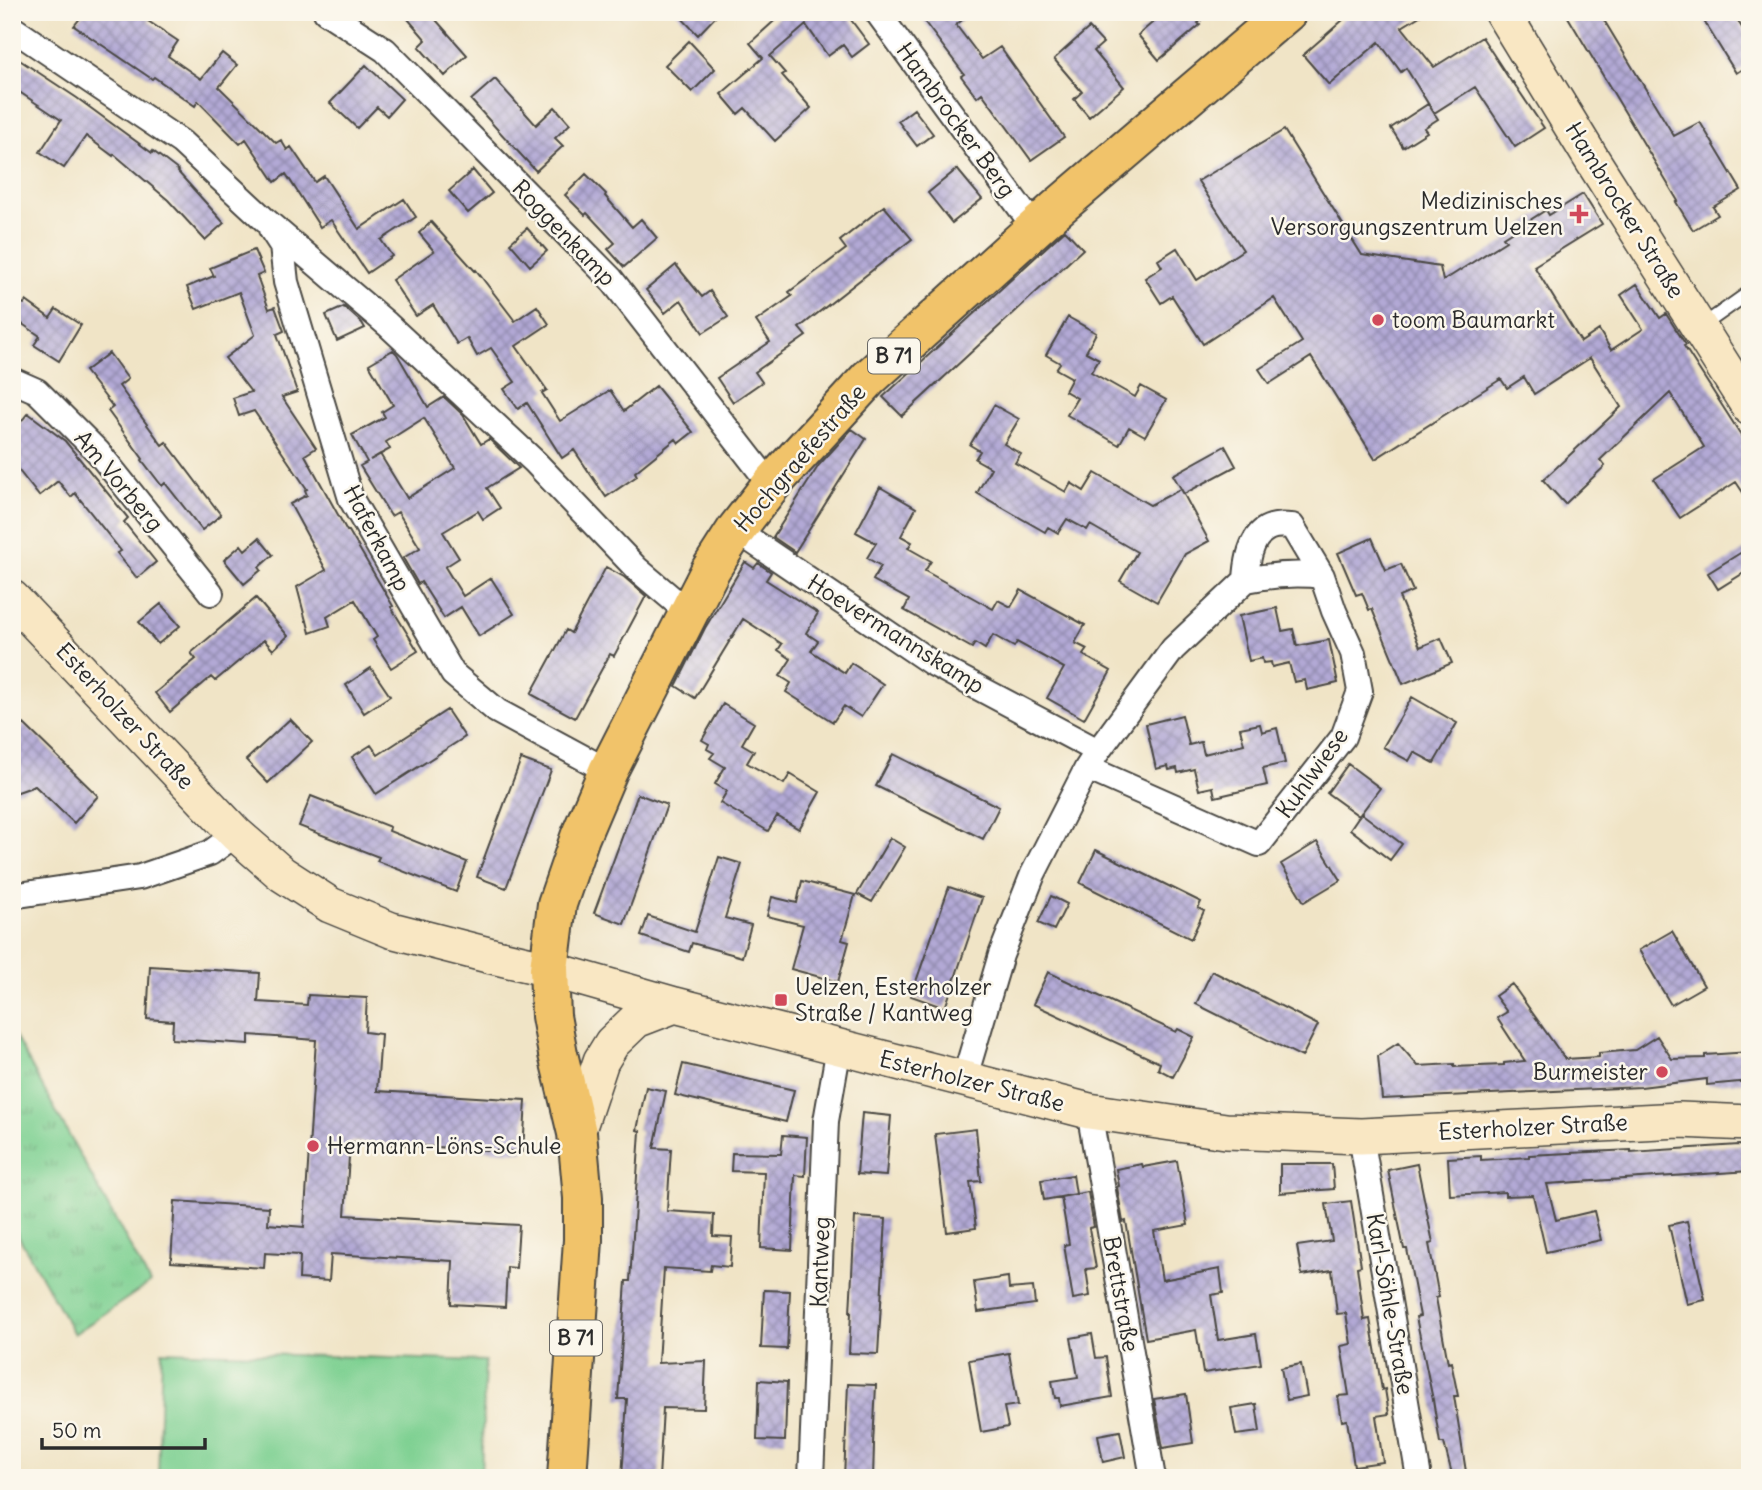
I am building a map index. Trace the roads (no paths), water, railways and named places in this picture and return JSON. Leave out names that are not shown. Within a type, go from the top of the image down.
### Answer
[{"type":"main road","name":"Hochgraefestraße","points":[[549,969],[557,904],[580,837],[608,771],[711,569],[736,530],[771,485],[869,378],[1035,228],[1287,12]]},
{"type":"main road","name":"B 71","points":[[549,969],[551,1016],[577,1133],[583,1198],[583,1240],[567,1478]]},
{"type":"street","name":"Roggenkamp","points":[[326,12],[385,50],[611,279],[771,485]]},
{"type":"street","name":"Hambrocker Berg","points":[[877,12],[1035,228]]},
{"type":"street","name":"Hambrocker Straße","points":[[1502,12],[1750,408]]},
{"type":"street","name":"Haferkamp","points":[[12,29],[181,142],[265,220],[387,324],[535,463],[637,569],[688,613]]},
{"type":"street","name":"Haferkamp","points":[[265,220],[282,246],[286,282],[351,499],[453,674],[496,711],[608,771]]},
{"type":"street","name":"Am Vorberg","points":[[14,384],[37,391],[98,452],[211,593]]},
{"type":"street","name":"Kuhlwiese","points":[[1092,760],[1259,844],[1343,737],[1360,691],[1353,653],[1322,576],[1292,526],[1273,526],[1258,536],[1248,556],[1246,580]]},
{"type":"street","name":"Hoevermannskamp","points":[[736,530],[933,663],[1092,760]]},
{"type":"street","points":[[964,1080],[1001,955],[1033,874],[1092,760],[1173,649],[1246,580],[1302,574],[1322,576]]},
{"type":"street","name":"Esterholzer Straße","points":[[12,598],[236,834],[282,874],[330,905],[391,930],[1089,1111],[1226,1131],[1362,1136],[1680,1120],[1750,1123]]},
{"type":"street","points":[[12,896],[140,877],[210,853],[236,834]]},
{"type":"street","name":"B 71","points":[[577,1133],[601,1061],[612,1043],[636,1020],[675,1005]]},
{"type":"street","name":"Kantweg","points":[[811,1478],[826,1121],[839,1047]]},
{"type":"street","name":"Brettstraße","points":[[1089,1111],[1153,1478]]},
{"type":"street","name":"Karl-Söhle-Straße","points":[[1362,1136],[1418,1472]]},
{"type":"lane","points":[[1699,328],[1750,292]]},
{"type":"place","name":"Medizinisches Versorgungszentrum Uelzen","points":[[1579,214]]},
{"type":"place","name":"toom Baumarkt","points":[[1378,320]]},
{"type":"place","name":"Uelzen, Esterholzer Straße / Kantweg","points":[[781,1000]]},
{"type":"place","name":"Burmeister","points":[[1662,1072]]},
{"type":"place","name":"Hermann-Löns-Schule","points":[[313,1146]]}]
